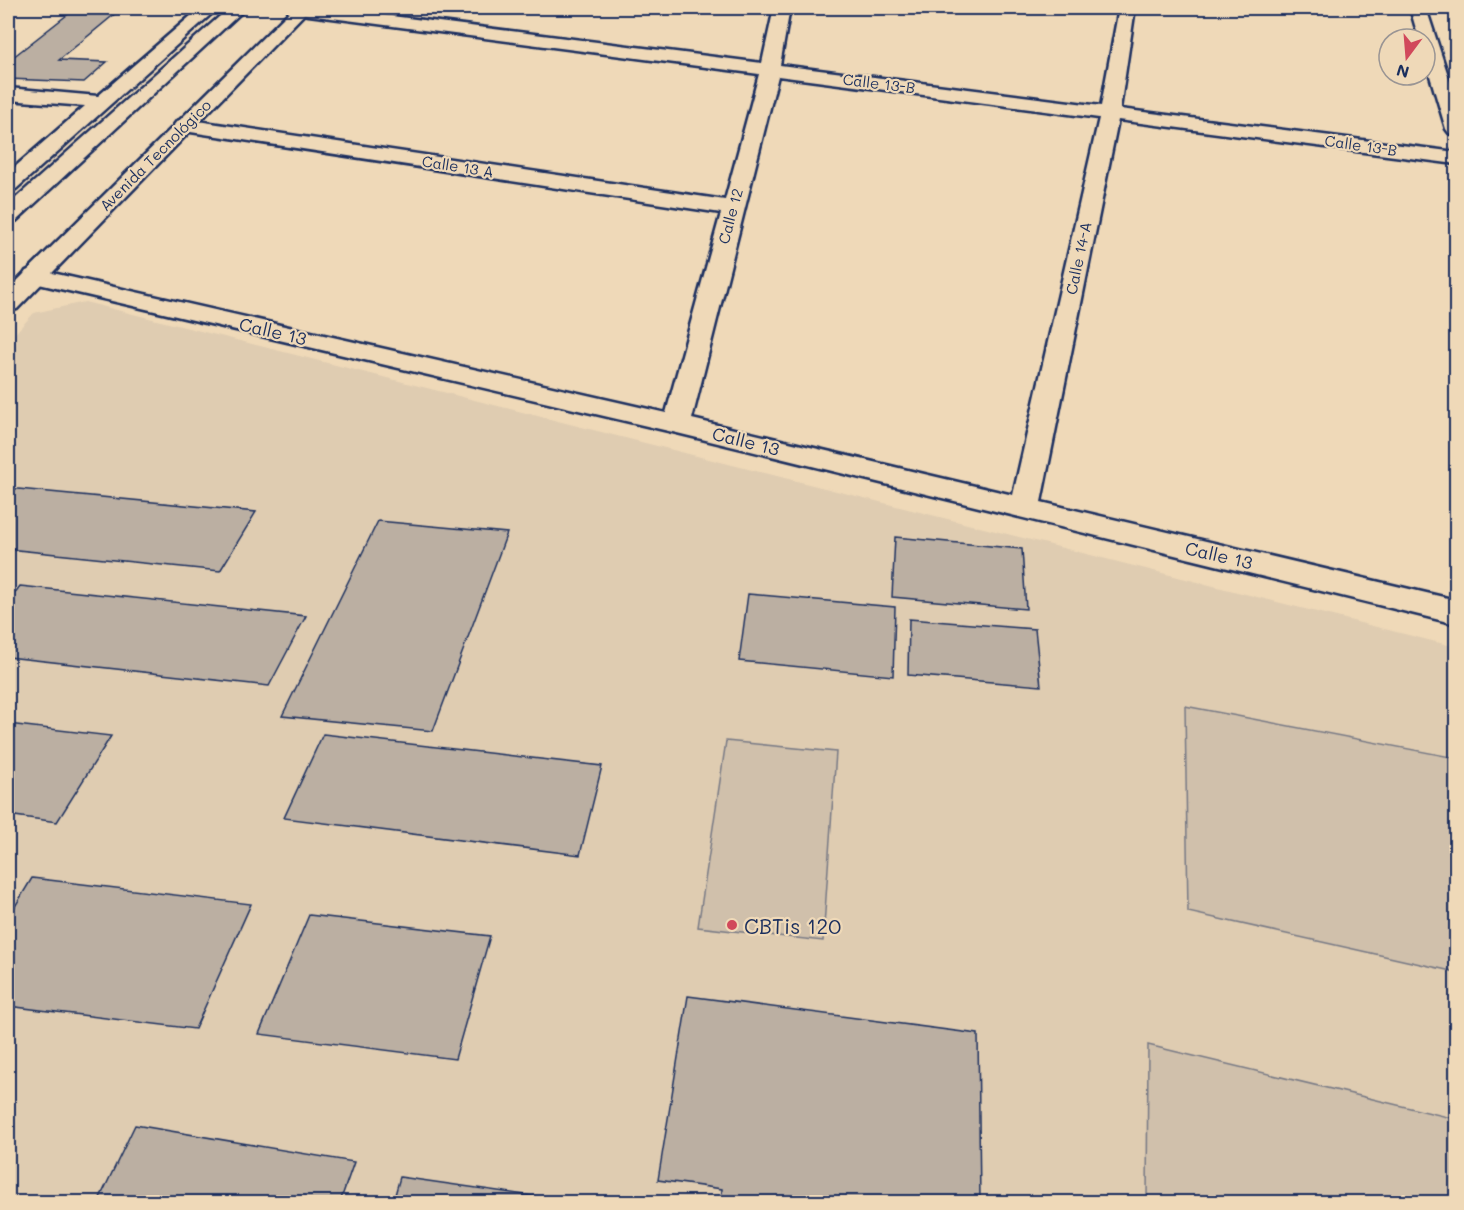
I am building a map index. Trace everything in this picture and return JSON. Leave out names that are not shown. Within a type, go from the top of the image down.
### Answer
[{"type":"street","points":[[8,184],[210,8]]},
{"type":"street","points":[[8,216],[238,8]]},
{"type":"street","name":"Calle 13-B","points":[[302,8],[1110,111],[1456,158]]},
{"type":"street","name":"Avenida Tecnológico","points":[[8,304],[302,8]]},
{"type":"street","name":"Calle 12","points":[[677,424],[770,69],[782,8]]},
{"type":"street","name":"Calle 14-A","points":[[1025,508],[1110,111],[1127,8]]},
{"type":"street","points":[[1418,8],[1456,129]]},
{"type":"street","points":[[188,27],[215,28]]},
{"type":"street","points":[[8,94],[102,102]]},
{"type":"street","name":"Calle 13 A","points":[[184,125],[732,208]]},
{"type":"street","name":"Calle 13","points":[[35,276],[677,424],[1456,612]]},
{"type":"shaded area","name":"CBTis 120","points":[[85,302],[1456,647],[1456,1202],[8,1202],[8,341],[34,313]]},
{"type":"shaded area","points":[[1185,706],[1456,758],[1456,972],[1188,912]]},
{"type":"shaded area","points":[[726,741],[836,752],[823,941],[698,927]]},
{"type":"shaded area","points":[[1148,1045],[1456,1119],[1456,1202],[1147,1202]]},
{"type":"building","points":[[76,8],[122,8],[59,60],[107,62],[84,82],[8,79],[8,61]]},
{"type":"building","points":[[8,488],[256,512],[220,571],[8,549]]},
{"type":"building","points":[[378,521],[507,533],[433,731],[282,716]]},
{"type":"building","points":[[895,537],[1022,549],[1026,609],[892,597]]},
{"type":"building","points":[[20,586],[306,616],[269,686],[8,657],[8,602]]},
{"type":"building","points":[[748,594],[895,607],[893,676],[739,661]]},
{"type":"building","points":[[909,619],[1035,629],[1041,686],[908,675]]},
{"type":"building","points":[[8,724],[111,736],[57,822],[8,815]]},
{"type":"building","points":[[323,734],[602,766],[580,855],[284,818]]},
{"type":"building","points":[[32,878],[251,904],[195,1029],[8,1006],[8,918]]},
{"type":"building","points":[[309,915],[490,936],[455,1059],[259,1034]]},
{"type":"building","points":[[688,996],[978,1034],[980,1202],[721,1202],[722,1189],[658,1180]]},
{"type":"building","points":[[135,1125],[354,1162],[340,1202],[98,1202]]},
{"type":"building","points":[[400,1177],[574,1202],[393,1202]]},
{"type":"place","name":"CBTis 120","points":[[732,925]]}]
